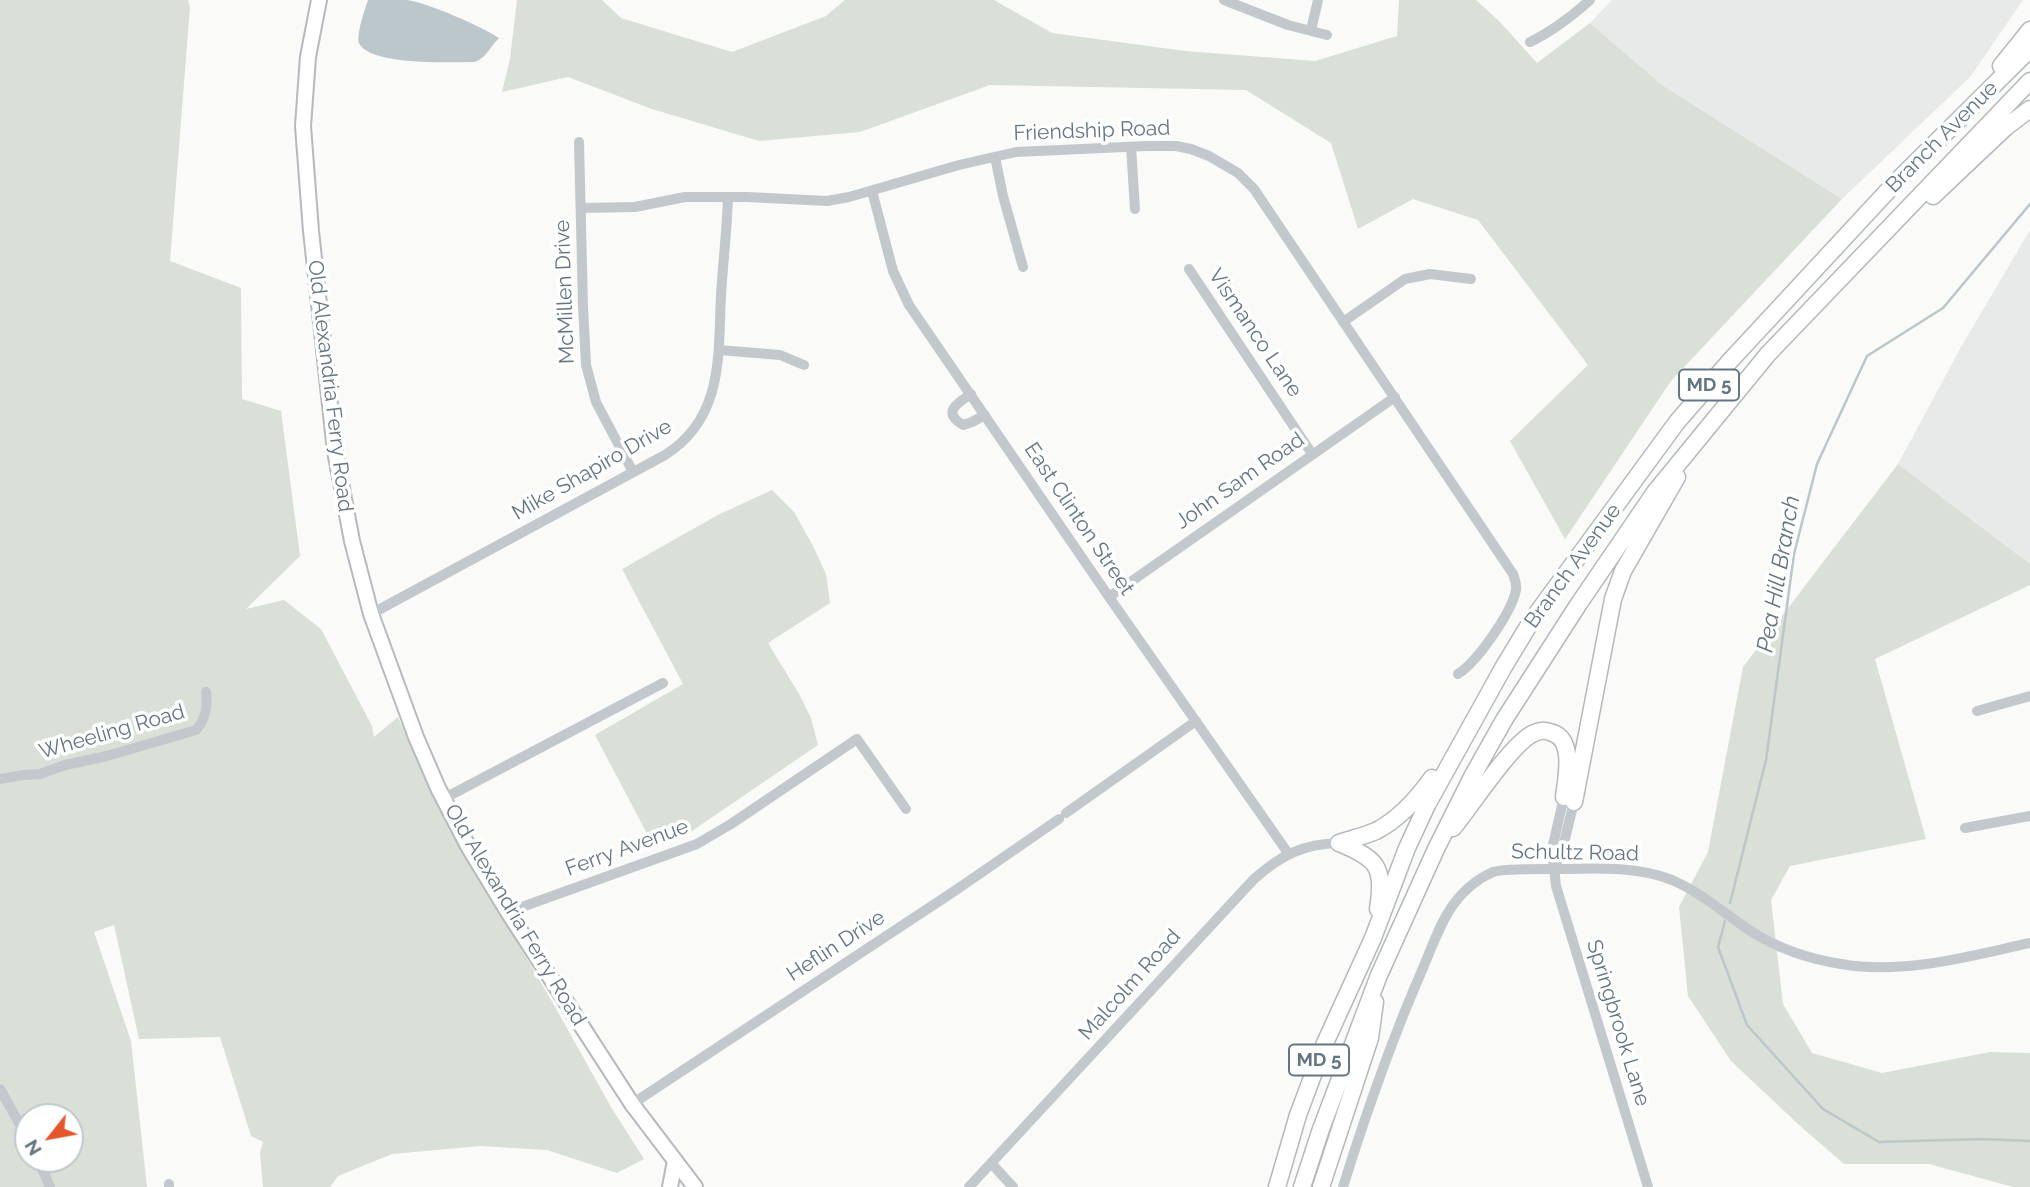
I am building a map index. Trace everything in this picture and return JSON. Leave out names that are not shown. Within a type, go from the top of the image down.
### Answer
[{"type":"highway","points":[[1896,182],[2030,30]]},
{"type":"highway","name":"Branch Avenue","points":[[1277,1187],[1298,1115],[1325,1043],[1373,938],[1427,805],[1532,620],[1677,422],[1771,314],[1896,182],[2030,50]]},
{"type":"highway","name":"Branch Avenue","points":[[1302,1187],[1379,975],[1436,849],[1504,720],[1578,605],[1655,492],[1768,355],[2030,81]]},
{"type":"highway","points":[[1881,236],[1912,216],[2006,127],[2030,109]]},
{"type":"highway","points":[[1569,799],[1613,599],[1623,571],[1701,435]]},
{"type":"highway","points":[[1339,843],[1374,832],[1396,818],[1420,795],[1478,713]]},
{"type":"highway","points":[[1436,849],[1512,753],[1529,735],[1541,730],[1557,734],[1564,744],[1568,757],[1569,799]]},
{"type":"highway","points":[[1339,843],[1373,860],[1380,876],[1380,895],[1373,938]]},
{"type":"highway","points":[[1321,1187],[1370,1038],[1379,975]]},
{"type":"main road","name":"Old Alexandria Ferry Road","points":[[319,0],[308,57],[303,127],[311,231],[335,451],[352,541],[371,614],[405,710],[443,799],[468,846],[632,1104],[695,1187]]},
{"type":"main road","points":[[670,1187],[675,1161]]},
{"type":"street","points":[[1224,0],[1288,26],[1327,34]]},
{"type":"street","points":[[1311,30],[1318,0]]},
{"type":"street","points":[[1530,42],[1562,24],[1590,0]]},
{"type":"street","name":"McMillen Drive","points":[[579,142],[583,306],[589,378],[600,412],[633,472]]},
{"type":"street","name":"Friendship Road","points":[[581,208],[635,207],[681,197],[827,201],[1027,150],[1162,145],[1191,149],[1220,161],[1238,173],[1254,189],[1515,578],[1515,593],[1507,611],[1476,659],[1458,674]]},
{"type":"street","points":[[1130,147],[1135,209]]},
{"type":"street","points":[[995,157],[1023,267]]},
{"type":"street","name":"East Clinton Street","points":[[872,191],[888,257],[904,296],[1109,597],[1289,853]]},
{"type":"street","name":"Mike Shapiro Drive","points":[[371,614],[633,472],[671,450],[690,435],[705,411],[713,390],[719,350],[728,197]]},
{"type":"street","name":"Vismanco Lane","points":[[1189,269],[1312,454]]},
{"type":"street","points":[[1343,322],[1405,279],[1430,274],[1471,279]]},
{"type":"street","points":[[719,350],[780,355],[804,365]]},
{"type":"street","points":[[971,394],[954,406],[954,417],[963,425],[985,415]]},
{"type":"street","name":"John Sam Road","points":[[1109,597],[1395,397]]},
{"type":"street","points":[[443,799],[663,683]]},
{"type":"street","name":"Wheeling Road","points":[[0,779],[40,774],[196,730],[203,722],[206,692]]},
{"type":"street","points":[[1977,711],[2030,696]]},
{"type":"street","name":"Heflin Drive","points":[[632,1104],[956,890],[1196,721]]},
{"type":"street","name":"Ferry Avenue","points":[[508,912],[712,837],[857,739],[906,809]]},
{"type":"street","points":[[1554,869],[1562,851],[1569,799]]},
{"type":"street","points":[[1965,828],[2030,816]]},
{"type":"street","name":"Malcolm Road","points":[[969,1187],[1264,870],[1289,853],[1312,846],[1339,843]]},
{"type":"street","name":"Schultz Road","points":[[1343,1187],[1388,1053],[1452,906],[1470,886],[1496,870],[1595,868],[1662,876],[1698,893],[1765,939],[1811,957],[1843,964],[1870,967],[1937,963],[2030,943]]},
{"type":"street","name":"Springbrook Lane","points":[[1554,869],[1556,886],[1648,1187]]},
{"type":"street","points":[[0,1089],[14,1114]]},
{"type":"street","points":[[991,1163],[1013,1187]]},
{"type":"shaded area","points":[[0,0],[188,0],[190,7],[170,261],[241,288],[242,399],[281,411],[300,556],[246,609],[284,600],[321,629],[372,726],[374,737],[398,717],[452,831],[611,1107],[644,1159],[617,1173],[547,1150],[480,1146],[392,1154],[338,1176],[330,1187],[263,1187],[260,1152],[263,1142],[251,1136],[220,1037],[139,1039],[114,925],[94,932],[131,1041],[147,1187],[0,1187]]},
{"type":"shaded area","points":[[368,0],[416,2],[480,27],[499,38],[485,55],[475,62],[412,61],[378,56],[366,50],[358,39]]},
{"type":"shaded area","points":[[517,0],[602,0],[621,18],[732,52],[826,16],[845,0],[994,0],[1052,33],[1185,51],[1315,61],[1397,36],[1399,0],[1476,0],[1537,63],[1590,23],[1662,85],[1842,199],[1671,381],[1565,539],[1510,441],[1588,365],[1478,220],[1413,199],[1358,229],[1331,143],[1246,90],[990,85],[860,132],[759,141],[652,109],[568,77],[502,92],[510,59]]},
{"type":"shaded area","points":[[1612,0],[2023,0],[1971,76],[1842,199],[1662,85],[1590,23]]},
{"type":"shaded area","points":[[2030,230],[2030,564],[1898,464],[1961,347]]},
{"type":"shaded area","points":[[1898,464],[2030,564],[2030,585],[1875,659],[1926,839],[1790,866],[1771,900],[1783,1004],[1812,1053],[1882,1073],[1990,1052],[2030,1053],[2030,1187],[2013,1187],[1929,1164],[1844,1164],[1731,1061],[1688,996],[1679,907],[1708,852],[1743,667]]},
{"type":"shaded area","points":[[772,490],[794,512],[826,574],[830,603],[768,643],[811,718],[818,745],[692,831],[653,845],[595,735],[683,684],[622,569],[718,515]]},
{"type":"waterway","name":"Pea Hill Branch","points":[[1730,903],[1766,760],[1794,554],[1817,464],[1867,356],[1943,308],[2030,204]]},
{"type":"waterway","name":"Pea Hill Branch","points":[[1725,921],[1718,947],[1747,1025],[1823,1109],[1879,1142],[1981,1139],[2030,1141]]}]
